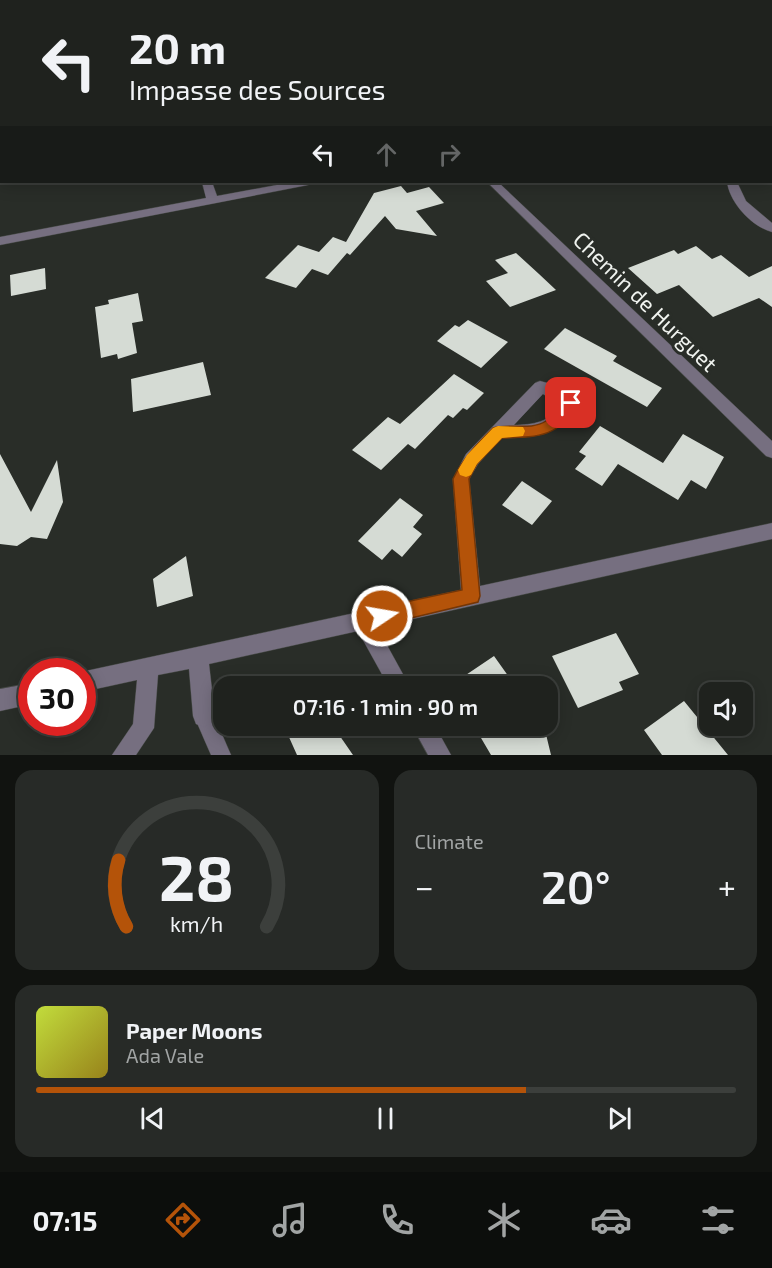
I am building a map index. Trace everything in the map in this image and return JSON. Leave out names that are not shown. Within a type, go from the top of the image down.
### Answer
[{"type":"street","points":[[207,183],[213,201]]},
{"type":"street","points":[[0,241],[303,183]]},
{"type":"street","name":"Chemin de Hurguet","points":[[493,183],[772,452]]},
{"type":"street","points":[[732,183],[735,193],[747,210],[772,228]]},
{"type":"street","points":[[471,596],[461,479],[472,459],[498,432]]},
{"type":"street","points":[[96,679],[772,531]]},
{"type":"street","points":[[362,620],[394,676]]},
{"type":"street","points":[[198,656],[204,716]]},
{"type":"street","points":[[123,755],[143,728],[149,667]]},
{"type":"street","points":[[0,700],[18,696]]},
{"type":"street","points":[[429,736],[440,755]]},
{"type":"lane","points":[[204,716],[221,755]]},
{"type":"building","points":[[401,186],[407,193],[429,187],[444,203],[416,211],[437,236],[396,229],[385,216],[350,255],[347,253],[328,275],[312,269],[296,288],[265,278],[298,245],[319,252],[333,237],[346,242],[374,193]]},
{"type":"building","points":[[696,246],[712,259],[721,255],[749,277],[772,266],[772,307],[759,298],[713,317],[679,285],[657,294],[628,268],[674,250],[678,254]]},
{"type":"building","points":[[516,253],[556,290],[510,307],[486,281],[508,273],[495,260]]},
{"type":"building","points":[[45,268],[46,289],[11,296],[10,275]]},
{"type":"building","points":[[138,293],[143,321],[132,323],[137,353],[118,359],[117,354],[101,358],[95,307],[109,304],[108,300]]},
{"type":"building","points":[[468,320],[508,342],[481,368],[437,341],[455,325],[459,327]]},
{"type":"building","points":[[565,328],[617,356],[613,361],[662,388],[647,407],[544,349]]},
{"type":"building","points":[[203,362],[211,395],[133,412],[131,379]]},
{"type":"building","points":[[454,374],[484,393],[467,410],[463,408],[453,418],[448,415],[415,449],[408,444],[381,470],[352,450],[388,417],[400,424]]},
{"type":"building","points":[[600,426],[663,463],[683,434],[724,457],[706,489],[691,480],[678,500],[618,464],[602,486],[575,469],[586,456],[579,452]]},
{"type":"building","points":[[0,454],[31,512],[57,460],[63,502],[47,539],[31,537],[17,546],[0,544]]},
{"type":"building","points":[[522,481],[552,501],[532,525],[502,505]]},
{"type":"building","points":[[400,498],[423,515],[413,527],[422,534],[402,557],[392,549],[382,560],[358,541]]},
{"type":"building","points":[[186,556],[193,596],[157,607],[153,579]]},
{"type":"building","points":[[616,633],[639,674],[619,682],[623,690],[578,708],[552,656]]},
{"type":"building","points":[[494,656],[508,676],[464,676]]},
{"type":"building","points":[[684,701],[699,719],[699,736],[713,736],[728,755],[662,755],[644,730]]},
{"type":"building","points":[[288,736],[340,736],[353,755],[297,755]]},
{"type":"building","points":[[480,736],[546,736],[551,755],[491,755]]},
{"type":"slow traffic","points":[[466,470],[472,459],[498,432],[518,431]]},
{"type":"route","points":[[382,616],[471,596],[461,479],[472,459],[498,432],[536,431],[552,425],[571,403]]}]
